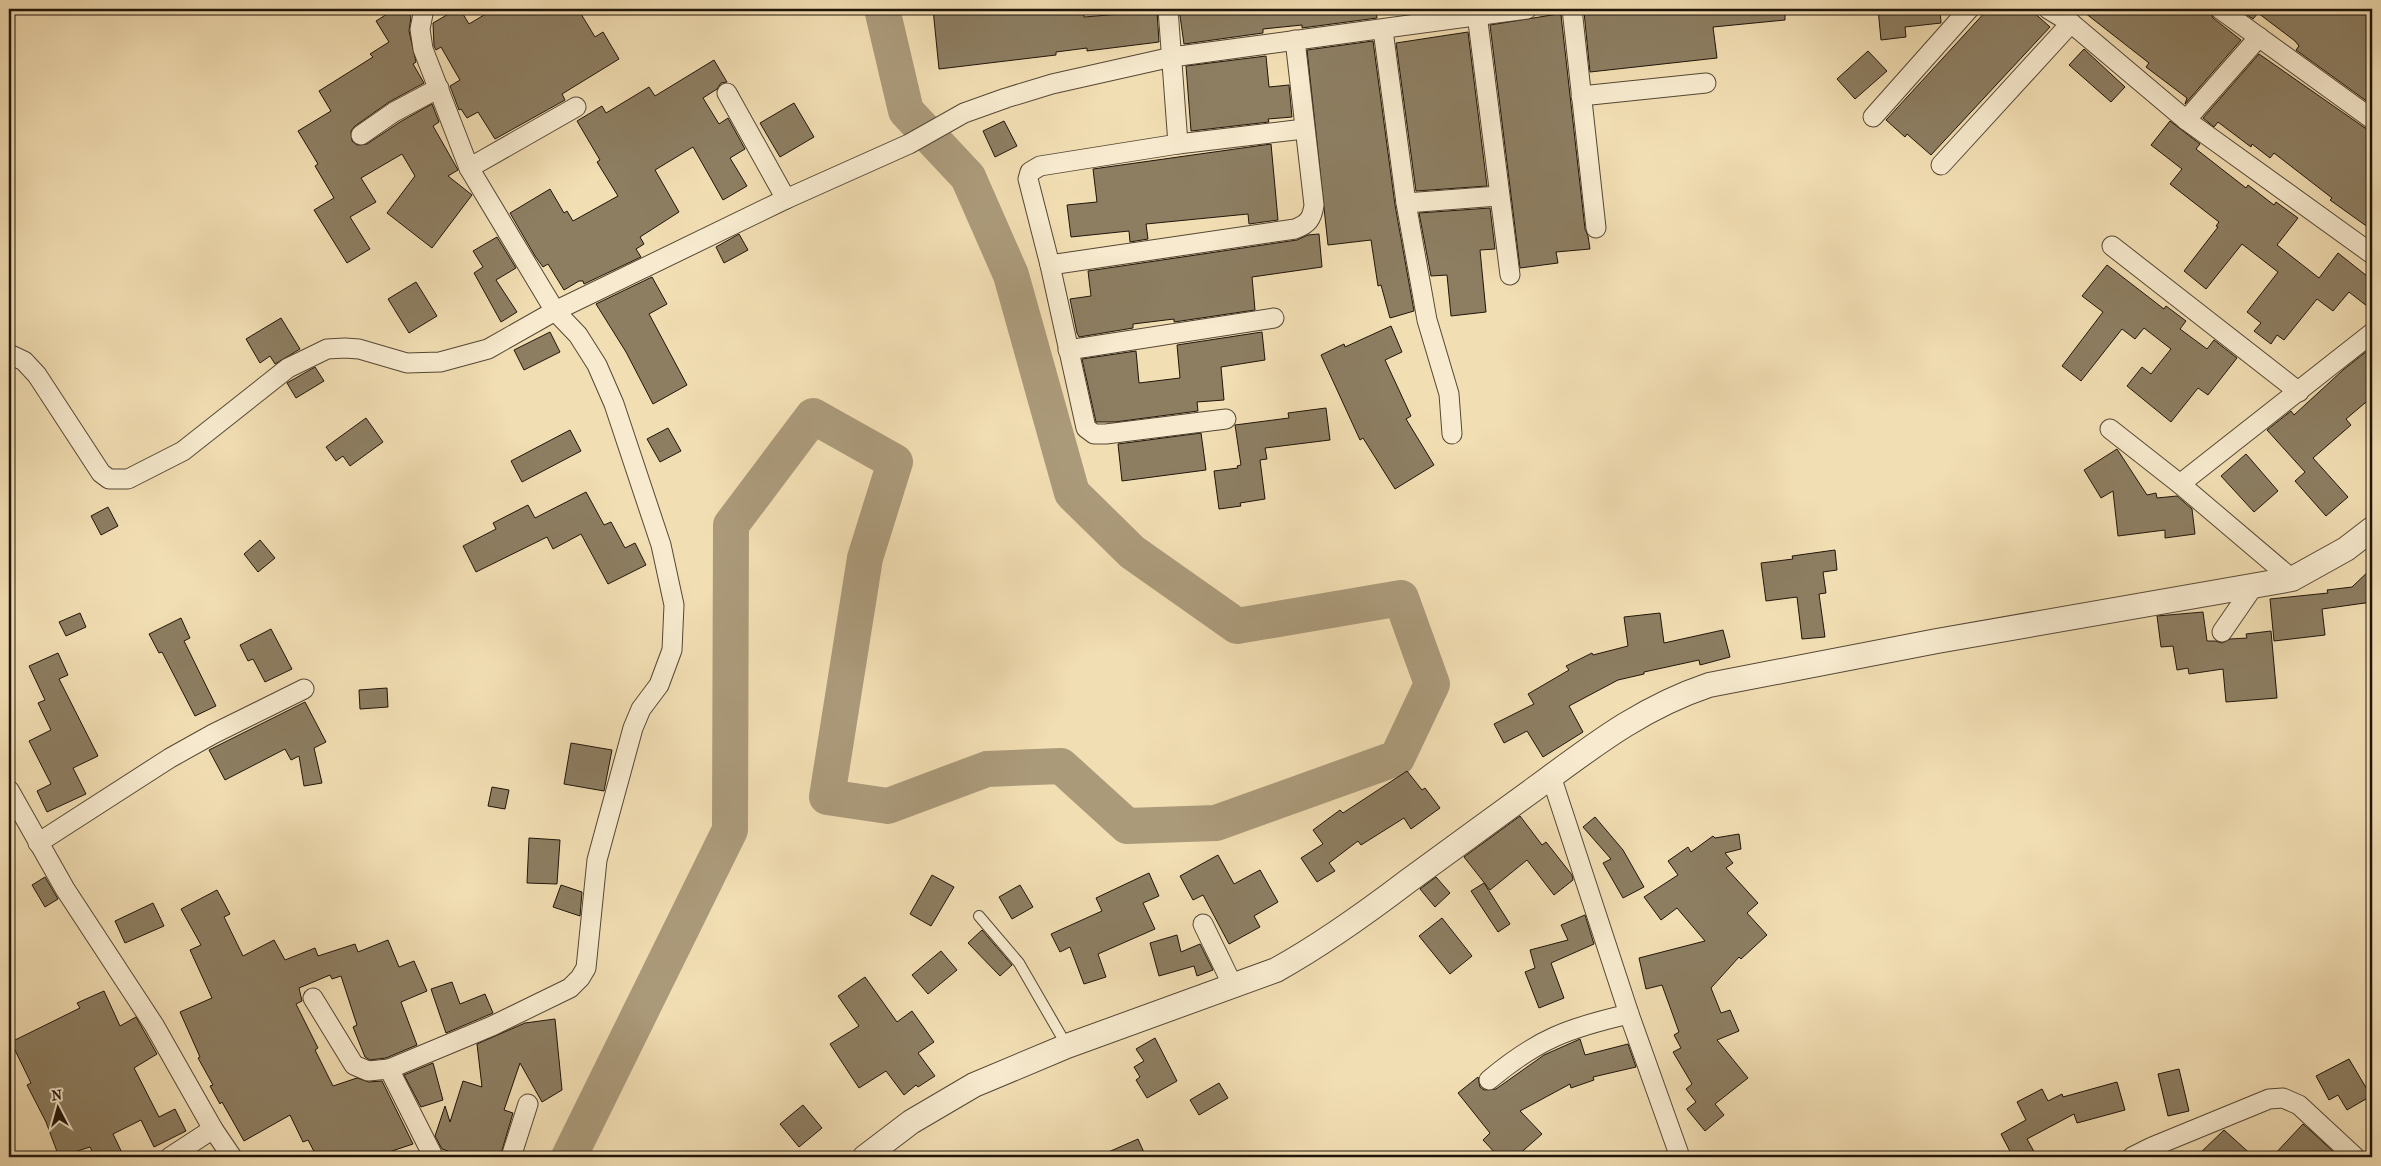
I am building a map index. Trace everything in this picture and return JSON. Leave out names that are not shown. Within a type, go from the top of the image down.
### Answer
[{"type":"street","points":[[312,998],[354,1065],[368,1070],[389,1069],[492,1026],[570,988],[580,978],[586,968],[597,860],[630,740],[641,709],[659,685],[672,650],[674,605],[669,575],[626,438],[597,365],[578,335],[555,312],[469,168],[420,39],[424,9]]},
{"type":"street","points":[[1168,9],[1178,144]]},
{"type":"street","points":[[9,354],[24,360],[36,375],[101,474],[109,479],[118,481],[137,475],[182,451],[288,368],[327,350],[346,348],[407,362],[440,362],[488,349],[555,312],[786,199],[909,144],[964,113],[1052,84],[1172,57],[1383,30],[1477,14],[1527,9]]},
{"type":"street","points":[[1572,9],[1596,228]]},
{"type":"street","points":[[1874,116],[1969,9]]},
{"type":"street","points":[[2048,9],[2071,23],[2186,120],[2372,254]]},
{"type":"street","points":[[2220,9],[2372,119]]},
{"type":"street","points":[[1477,14],[1498,196],[1510,275]]},
{"type":"street","points":[[1941,165],[2071,23]]},
{"type":"street","points":[[1383,30],[1406,203],[1427,320],[1449,394],[1452,434]]},
{"type":"street","points":[[2186,120],[2258,36]]},
{"type":"street","points":[[1050,265],[1295,229],[1306,224],[1313,216],[1314,205],[1295,40]]},
{"type":"street","points":[[1581,96],[1706,83]]},
{"type":"street","points":[[361,135],[394,112],[439,88]]},
{"type":"street","points":[[727,93],[786,199]]},
{"type":"street","points":[[469,168],[576,107]]},
{"type":"street","points":[[1226,419],[1106,434],[1094,434],[1086,428],[1082,419],[1050,265],[1029,189],[1028,179],[1030,172],[1040,166],[1178,144],[1304,129]]},
{"type":"street","points":[[1406,203],[1498,196]]},
{"type":"street","points":[[2112,246],[2299,392]]},
{"type":"street","points":[[1068,350],[1274,318]]},
{"type":"street","points":[[2180,484],[2372,333]]},
{"type":"street","points":[[2110,429],[2180,484],[2292,579]]},
{"type":"street","points":[[865,1157],[911,1122],[966,1089],[1067,1046],[1276,970],[1305,954],[1372,908],[1606,736],[1648,710],[1676,696],[1709,685],[1947,639],[2292,579],[2346,549],[2372,529]]},
{"type":"street","points":[[2222,632],[2253,587]]},
{"type":"street","points":[[38,844],[178,753],[304,689]]},
{"type":"street","points":[[1551,776],[1629,1014],[1680,1157]]},
{"type":"street","points":[[9,790],[65,889],[154,1025],[213,1130],[232,1157]]},
{"type":"street","points":[[1203,924],[1233,986]]},
{"type":"street","points":[[1489,1080],[1509,1063],[1554,1036],[1584,1024],[1629,1014]]},
{"type":"street","points":[[389,1069],[432,1156]]},
{"type":"street","points":[[2132,1157],[2158,1152],[2269,1099],[2283,1098],[2299,1105],[2355,1157]]},
{"type":"street","points":[[511,1157],[528,1104]]},
{"type":"street","points":[[170,1157],[213,1130]]},
{"type":"lane","points":[[979,916],[1019,963],[1067,1046]]},
{"type":"building","points":[[395,9],[406,9],[411,17],[409,31],[416,62],[413,64],[424,83],[389,102],[355,126],[351,131],[352,141],[357,145],[367,144],[432,104],[439,122],[433,126],[458,170],[448,176],[472,195],[432,248],[387,213],[415,176],[402,154],[361,178],[376,202],[350,217],[370,249],[347,263],[314,210],[334,198],[315,166],[318,164],[298,131],[331,111],[319,91],[373,57],[370,54],[389,42],[376,21]]},
{"type":"building","points":[[460,9],[469,24],[494,9],[578,9],[595,37],[603,32],[619,59],[562,94],[565,100],[495,139],[478,112],[467,118],[461,109],[459,110],[450,86],[460,80],[441,47],[436,50],[434,46],[433,23]]},
{"type":"building","points":[[933,9],[1083,9],[1084,17],[1157,11],[1159,42],[1087,51],[1087,48],[1056,52],[1056,55],[939,69]]},
{"type":"building","points":[[1179,9],[1376,9],[1377,18],[1302,28],[1302,25],[1263,29],[1263,33],[1184,44]]},
{"type":"building","points":[[1617,9],[1785,9],[1785,20],[1713,27],[1717,58],[1590,72],[1584,12]]},
{"type":"building","points":[[1878,9],[1940,9],[1941,23],[1905,27],[1906,37],[1881,40]]},
{"type":"building","points":[[1988,9],[2030,9],[2050,27],[1931,155],[1907,134],[1905,137],[1886,120]]},
{"type":"building","points":[[2080,9],[2209,9],[2213,18],[2241,40],[2185,104],[2187,98],[2146,67],[2149,63]]},
{"type":"building","points":[[2239,9],[2372,9],[2372,105],[2296,50],[2299,46],[2295,41],[2258,13],[2253,19]]},
{"type":"building","points":[[1561,15],[1585,229],[1590,249],[1556,252],[1558,263],[1520,268],[1490,25]]},
{"type":"building","points":[[1468,32],[1487,186],[1416,191],[1396,43]]},
{"type":"building","points":[[1373,41],[1395,205],[1414,311],[1390,318],[1381,285],[1378,286],[1371,240],[1328,245],[1307,50]]},
{"type":"building","points":[[2084,49],[2125,87],[2111,102],[2069,65]]},
{"type":"building","points":[[1868,51],[1887,71],[1855,99],[1837,79]]},
{"type":"building","points":[[2259,54],[2365,128],[2372,130],[2372,230],[2330,200],[2332,198],[2274,153],[2270,158],[2252,144],[2251,147],[2218,122],[2214,127],[2203,118]]},
{"type":"building","points":[[1266,56],[1269,87],[1289,85],[1292,117],[1268,119],[1269,122],[1191,131],[1186,66]]},
{"type":"building","points":[[714,60],[727,82],[721,83],[717,89],[703,98],[719,124],[728,118],[745,149],[730,158],[747,186],[723,200],[693,147],[655,170],[679,212],[640,237],[644,244],[636,249],[641,257],[584,284],[583,281],[579,281],[564,290],[548,264],[543,267],[535,256],[510,213],[550,189],[564,213],[567,211],[573,221],[618,196],[597,162],[600,160],[577,121],[602,106],[606,113],[649,87],[655,96]]},
{"type":"building","points":[[794,103],[814,137],[780,157],[760,123]]},
{"type":"building","points":[[1004,121],[1017,146],[995,157],[983,131]]},
{"type":"building","points":[[2170,121],[2200,144],[2196,149],[2246,188],[2248,185],[2274,205],[2276,202],[2298,218],[2277,245],[2319,278],[2338,253],[2372,280],[2372,310],[2349,292],[2333,311],[2317,299],[2284,340],[2277,335],[2271,344],[2254,331],[2261,323],[2247,312],[2278,272],[2242,244],[2206,289],[2184,271],[2218,227],[2216,226],[2219,222],[2170,184],[2182,169],[2151,145]]},
{"type":"building","points":[[1271,144],[1278,220],[1249,224],[1248,214],[1146,224],[1148,239],[1130,242],[1129,231],[1071,237],[1067,205],[1097,202],[1093,169]]},
{"type":"building","points":[[1490,208],[1495,249],[1480,250],[1486,312],[1451,316],[1447,275],[1431,276],[1419,213]]},
{"type":"building","points":[[739,234],[748,250],[724,263],[716,247]]},
{"type":"building","points":[[1319,234],[1322,267],[1252,277],[1255,310],[1174,322],[1174,319],[1133,324],[1133,328],[1079,337],[1077,333],[1070,299],[1091,296],[1088,271],[1297,240],[1308,235]]},
{"type":"building","points":[[497,237],[516,268],[496,280],[517,312],[501,322],[474,273],[483,267],[473,251]]},
{"type":"building","points":[[2107,265],[2164,309],[2166,306],[2186,321],[2180,329],[2207,349],[2214,340],[2237,358],[2208,395],[2198,388],[2171,422],[2127,386],[2142,367],[2151,374],[2171,349],[2144,328],[2135,339],[2122,329],[2081,381],[2062,366],[2103,312],[2082,296]]},
{"type":"building","points":[[652,277],[667,304],[649,314],[687,385],[653,404],[626,352],[596,304]]},
{"type":"building","points":[[416,282],[437,316],[409,333],[388,299]]},
{"type":"building","points":[[281,318],[300,349],[275,364],[270,356],[260,363],[246,339]]},
{"type":"building","points":[[1391,326],[1402,352],[1385,360],[1411,416],[1406,419],[1434,465],[1395,489],[1363,438],[1360,440],[1321,355],[1344,344],[1345,347]]},
{"type":"building","points":[[550,332],[560,352],[524,370],[514,350]]},
{"type":"building","points":[[1262,332],[1265,360],[1221,367],[1224,400],[1197,402],[1198,411],[1115,422],[1096,422],[1082,359],[1136,351],[1139,383],[1180,378],[1177,345]]},
{"type":"building","points":[[2372,347],[2372,397],[2346,419],[2351,425],[2313,458],[2348,497],[2326,516],[2295,481],[2305,472],[2267,430],[2291,411],[2294,415],[2343,370]]},
{"type":"building","points":[[315,367],[324,381],[296,398],[287,383]]},
{"type":"building","points":[[1326,408],[1330,440],[1265,448],[1267,459],[1260,460],[1265,499],[1240,503],[1241,506],[1219,509],[1214,471],[1238,468],[1237,466],[1241,465],[1235,425],[1289,418],[1288,413]]},
{"type":"building","points":[[366,418],[383,442],[350,466],[343,456],[336,461],[326,447]]},
{"type":"building","points":[[668,428],[681,451],[660,462],[647,439]]},
{"type":"building","points":[[570,430],[581,451],[522,482],[511,461]]},
{"type":"building","points":[[1201,433],[1206,470],[1122,481],[1118,444]]},
{"type":"building","points":[[2117,449],[2147,495],[2156,493],[2157,498],[2177,496],[2192,509],[2195,534],[2165,538],[2165,530],[2118,536],[2113,491],[2101,498],[2084,470]]},
{"type":"building","points":[[2246,454],[2278,491],[2254,512],[2221,476]]},
{"type":"building","points":[[586,492],[604,525],[611,522],[625,548],[635,543],[646,565],[608,584],[581,534],[553,549],[547,537],[476,572],[463,546],[496,529],[493,523],[528,505],[535,518]]},
{"type":"building","points":[[108,507],[118,526],[101,535],[91,516]]},
{"type":"building","points":[[260,540],[275,558],[258,572],[244,554]]},
{"type":"building","points":[[1835,550],[1837,570],[1823,572],[1826,593],[1819,594],[1825,637],[1802,639],[1797,597],[1766,601],[1761,563],[1793,559],[1792,556]]},
{"type":"building","points":[[2372,568],[2372,602],[2322,609],[2325,635],[2274,641],[2270,599],[2328,593],[2327,590],[2352,587]]},
{"type":"building","points":[[2203,612],[2207,641],[2222,643],[2230,639],[2247,638],[2246,634],[2271,631],[2277,698],[2226,702],[2223,669],[2189,674],[2188,668],[2177,670],[2173,646],[2161,647],[2157,616]]},
{"type":"building","points":[[80,613],[86,627],[66,636],[59,622]]},
{"type":"building","points":[[1660,613],[1664,643],[1723,630],[1730,657],[1700,665],[1699,660],[1644,672],[1644,674],[1618,680],[1569,706],[1583,732],[1543,757],[1527,731],[1504,743],[1494,724],[1534,704],[1528,694],[1569,670],[1566,666],[1592,653],[1593,655],[1628,646],[1624,617]]},
{"type":"building","points":[[181,618],[190,638],[184,641],[216,706],[195,716],[162,652],[159,653],[149,634]]},
{"type":"building","points":[[271,629],[292,669],[265,682],[253,659],[248,661],[240,645]]},
{"type":"building","points":[[58,653],[68,675],[59,679],[98,756],[73,768],[86,794],[47,812],[37,791],[51,784],[29,741],[51,730],[38,703],[45,700],[29,666]]},
{"type":"building","points":[[387,688],[388,707],[360,709],[359,690]]},
{"type":"building","points":[[305,702],[326,742],[314,748],[322,783],[304,786],[299,756],[291,760],[285,749],[225,780],[209,750]]},
{"type":"building","points":[[571,743],[612,750],[604,791],[564,784]]},
{"type":"building","points":[[1407,771],[1422,790],[1425,788],[1440,808],[1411,829],[1404,818],[1361,845],[1358,841],[1329,863],[1335,871],[1317,882],[1301,858],[1323,844],[1313,830],[1340,810],[1343,813]]},
{"type":"building","points":[[492,787],[509,790],[505,809],[488,806]]},
{"type":"building","points":[[1520,816],[1542,845],[1546,842],[1572,875],[1573,880],[1554,895],[1527,860],[1490,890],[1464,857]]},
{"type":"building","points":[[1595,817],[1623,850],[1644,887],[1623,898],[1603,863],[1611,859],[1583,827]]},
{"type":"building","points":[[1739,834],[1741,849],[1725,853],[1733,863],[1726,868],[1758,903],[1747,913],[1767,935],[1741,959],[1739,957],[1711,988],[1721,1013],[1730,1010],[1739,1031],[1717,1040],[1748,1078],[1715,1104],[1724,1115],[1705,1131],[1687,1109],[1696,1102],[1686,1089],[1692,1084],[1673,1052],[1681,1048],[1674,1035],[1679,1032],[1662,985],[1646,989],[1639,958],[1705,941],[1677,908],[1661,920],[1644,897],[1678,875],[1668,861],[1688,847],[1691,852],[1713,836],[1715,838]]},
{"type":"building","points":[[529,838],[560,840],[557,884],[527,883]]},
{"type":"building","points":[[1218,855],[1234,884],[1260,870],[1278,902],[1254,916],[1260,927],[1229,944],[1203,895],[1193,900],[1180,876]]},
{"type":"building","points":[[1149,873],[1159,896],[1143,903],[1155,929],[1098,954],[1106,977],[1084,984],[1070,947],[1060,952],[1051,934],[1102,911],[1096,898]]},
{"type":"building","points":[[932,875],[954,887],[931,926],[910,914]]},
{"type":"building","points":[[45,877],[58,899],[45,907],[32,885]]},
{"type":"building","points":[[1436,877],[1450,893],[1435,907],[1420,889]]},
{"type":"building","points":[[1484,883],[1510,924],[1498,932],[1471,891]]},
{"type":"building","points":[[561,885],[582,892],[580,916],[553,907]]},
{"type":"building","points":[[1020,885],[1033,907],[1012,919],[999,897]]},
{"type":"building","points":[[217,890],[230,914],[224,917],[243,956],[274,940],[285,960],[315,948],[318,956],[355,944],[358,952],[388,940],[399,967],[414,961],[427,991],[401,1002],[417,1045],[386,1058],[370,1060],[365,1057],[353,1027],[357,1025],[341,976],[332,979],[330,975],[299,988],[302,1001],[296,1004],[318,1048],[315,1050],[333,1086],[357,1078],[369,1082],[382,1081],[413,1144],[374,1157],[317,1157],[308,1140],[303,1142],[290,1115],[244,1141],[222,1102],[220,1104],[210,1086],[213,1085],[198,1058],[200,1057],[180,1012],[212,998],[190,950],[201,945],[181,909]]},
{"type":"building","points":[[153,903],[164,926],[125,943],[115,921]]},
{"type":"building","points":[[1585,915],[1594,944],[1551,963],[1564,998],[1539,1008],[1525,972],[1535,968],[1530,950],[1568,940],[1561,925]]},
{"type":"building","points":[[1442,918],[1472,956],[1450,974],[1419,936]]},
{"type":"building","points":[[982,930],[1012,965],[1000,976],[968,943]]},
{"type":"building","points":[[1177,935],[1181,952],[1200,944],[1213,970],[1197,976],[1194,966],[1159,976],[1150,943]]},
{"type":"building","points":[[941,951],[957,970],[928,994],[912,975]]},
{"type":"building","points":[[865,977],[897,1022],[912,1011],[934,1042],[918,1053],[935,1076],[918,1087],[916,1085],[904,1095],[886,1071],[859,1088],[830,1044],[859,1026],[838,996]]},
{"type":"building","points":[[452,982],[460,1004],[485,994],[493,1013],[446,1033],[431,989]]},
{"type":"building","points":[[104,991],[120,1026],[136,1017],[157,1054],[134,1068],[159,1117],[175,1109],[186,1131],[154,1147],[141,1120],[113,1134],[124,1157],[95,1157],[90,1147],[59,1157],[46,1122],[27,1085],[31,1083],[11,1042],[80,1008],[77,1003]]},
{"type":"building","points":[[555,1019],[562,1090],[542,1102],[520,1063],[504,1110],[513,1113],[500,1157],[466,1157],[442,1149],[435,1136],[445,1106],[450,1122],[463,1081],[482,1087],[477,1044],[525,1023]]},
{"type":"building","points":[[1155,1038],[1177,1081],[1147,1098],[1136,1080],[1140,1077],[1134,1067],[1144,1061],[1136,1049]]},
{"type":"building","points":[[1580,1039],[1585,1055],[1628,1044],[1636,1067],[1593,1077],[1594,1080],[1571,1088],[1570,1084],[1520,1111],[1542,1134],[1516,1157],[1499,1157],[1483,1140],[1490,1133],[1458,1093],[1478,1077],[1480,1087],[1484,1090],[1496,1089],[1544,1055]]},
{"type":"building","points":[[2349,1059],[2371,1096],[2347,1110],[2338,1095],[2329,1100],[2316,1076]]},
{"type":"building","points":[[433,1063],[443,1100],[421,1107],[404,1075]]},
{"type":"building","points":[[2179,1069],[2189,1111],[2168,1116],[2158,1074]]},
{"type":"building","points":[[2117,1082],[2125,1110],[2077,1123],[2074,1114],[2027,1139],[2037,1157],[2013,1157],[2001,1134],[2026,1120],[2017,1102],[2042,1089],[2048,1101],[2062,1094],[2063,1097]]},
{"type":"building","points":[[1219,1083],[1228,1098],[1199,1115],[1190,1100]]},
{"type":"building","points":[[803,1105],[822,1128],[799,1147],[780,1124]]},
{"type":"building","points":[[2303,1124],[2311,1131],[2339,1157],[2272,1157]]},
{"type":"building","points":[[2224,1130],[2254,1157],[2196,1157]]},
{"type":"building","points":[[1138,1139],[1146,1157],[1097,1157]]},
{"type":"waterway","points":[[569,1157],[730,830],[731,525],[813,416],[895,462],[865,558],[827,797],[888,806],[987,769],[1061,766],[1127,826],[1216,823],[1397,758],[1432,684],[1401,598],[1237,626],[1132,552],[1072,493],[1011,275],[968,177],[906,111],[882,9]]}]
